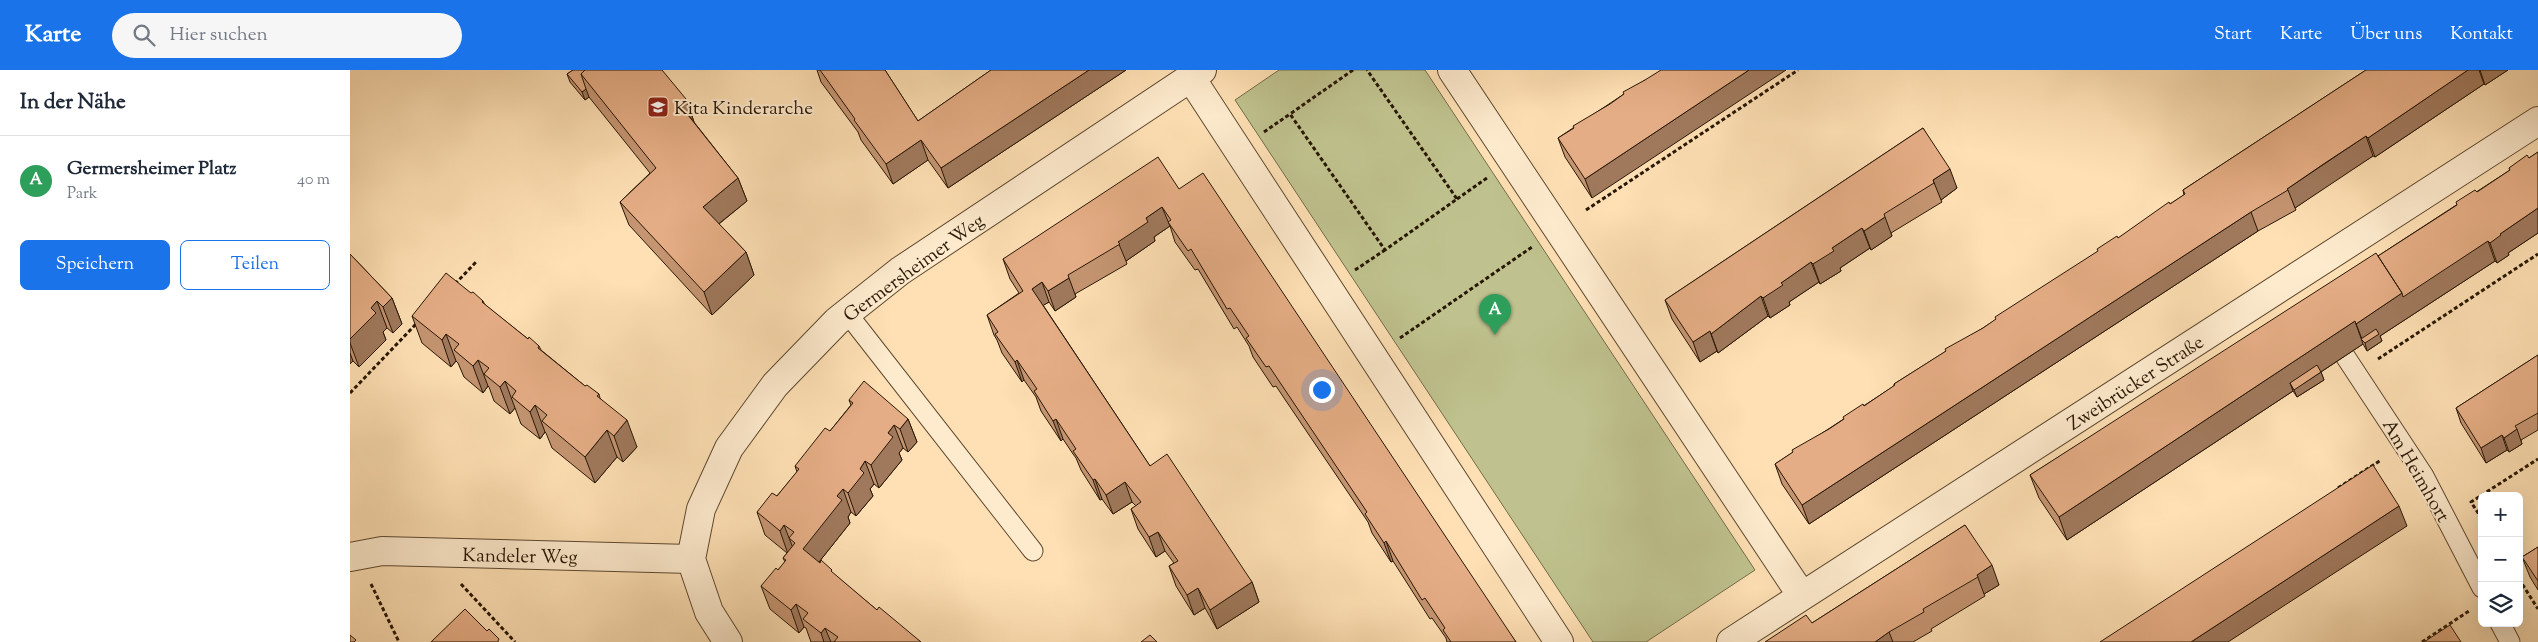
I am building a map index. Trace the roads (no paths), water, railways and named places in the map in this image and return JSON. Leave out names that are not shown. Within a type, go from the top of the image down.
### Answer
[{"type":"street","points":[[1452,70],[1802,596]]},
{"type":"street","points":[[1196,74],[1559,642]]},
{"type":"street","name":"Germersheimer Weg","points":[[691,559],[701,509],[728,448],[775,385],[847,313],[900,271],[1196,74]]},
{"type":"street","name":"Zweibrücker Straße","points":[[1732,642],[2538,121]]},
{"type":"street","name":"Kandeler Weg","points":[[350,557],[382,551],[691,559]]},
{"type":"street","points":[[691,559],[709,612],[728,642]]},
{"type":"lane","points":[[847,313],[1033,551]]},
{"type":"lane","name":"Am Heimhort","points":[[2346,356],[2424,476],[2479,582]]},
{"type":"lane","points":[[2502,627],[2510,642]]},
{"type":"place","name":"Kita Kinderarche","points":[[658,107]]},
{"type":"place","name":"Germersheimer Platz","points":[[1495,335]]}]
